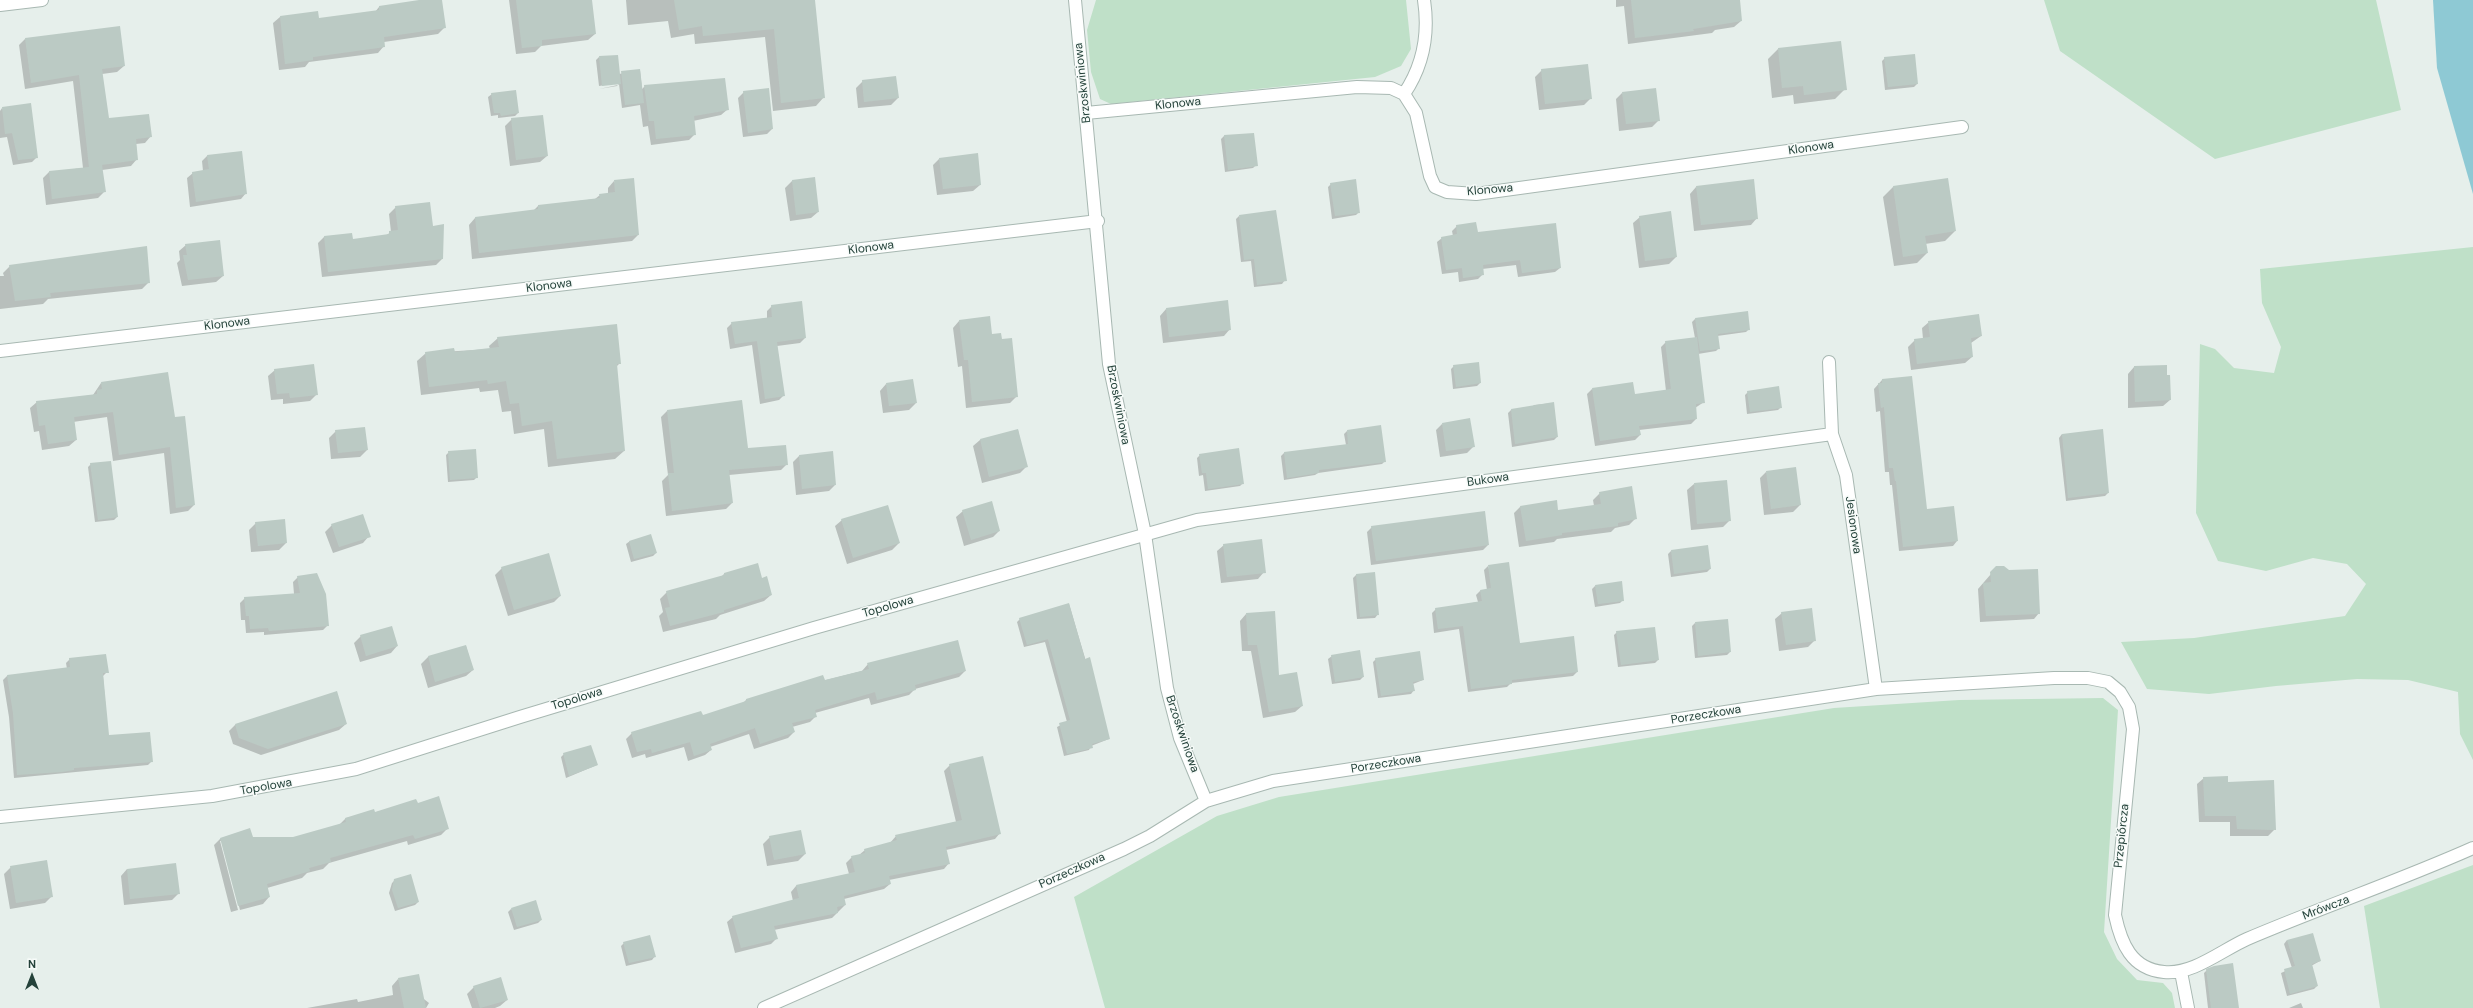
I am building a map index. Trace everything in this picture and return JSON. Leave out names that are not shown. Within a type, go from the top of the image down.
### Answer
[{"type":"street","points":[[0,5],[42,0]]},
{"type":"street","name":"Brzoskwiniowa","points":[[1075,0],[1098,221],[1109,364],[1145,534],[1167,688],[1180,738],[1206,801]]},
{"type":"street","points":[[1404,94],[1414,78],[1424,46],[1427,18],[1424,0]]},
{"type":"street","name":"Klonowa","points":[[1086,113],[1357,86],[1391,88],[1404,94],[1416,113],[1430,176],[1435,187],[1447,192],[1476,194],[1962,127]]},
{"type":"street","name":"Klonowa","points":[[0,351],[1098,221]]},
{"type":"street","name":"Jesionowa","points":[[1829,362],[1832,434],[1846,475],[1876,689]]},
{"type":"street","name":"Bukowa","points":[[1145,534],[1198,520],[1832,434]]},
{"type":"street","name":"Topolowa","points":[[0,817],[212,796],[356,769],[520,717],[814,628],[1145,534]]},
{"type":"street","name":"Porzeczkowa","points":[[764,1008],[1124,849],[1150,836],[1206,801],[1273,781],[1876,689],[2054,678]]},
{"type":"street","name":"Przepiórcza","points":[[2054,678],[2088,678],[2108,682],[2120,692],[2129,707],[2133,729],[2115,915],[2119,934],[2126,952],[2140,965],[2163,972],[2181,972]]},
{"type":"street","name":"Mrówcza","points":[[2181,972],[2247,939],[2422,870],[2473,848]]},
{"type":"street","points":[[2181,972],[2188,1008]]},
{"type":"green space","points":[[1096,0],[1406,0],[1411,49],[1401,66],[1375,77],[1111,104],[1100,99],[1091,72],[1087,30]]},
{"type":"green space","points":[[2044,0],[2376,0],[2401,110],[2215,159],[2060,51]]},
{"type":"green space","points":[[2473,247],[2473,760],[2460,734],[2458,692],[2408,680],[2357,679],[2276,686],[2209,694],[2147,689],[2121,642],[2194,638],[2345,616],[2366,584],[2347,564],[2313,558],[2266,571],[2218,561],[2196,513],[2200,344],[2215,349],[2234,368],[2274,373],[2281,347],[2262,303],[2260,269]]},
{"type":"green space","points":[[2103,698],[2118,710],[2104,932],[2117,959],[2137,980],[2163,983],[2172,993],[2175,1008],[1105,1008],[1074,897],[1217,816],[1279,797],[1834,708],[1959,700]]},
{"type":"green space","points":[[2473,865],[2473,1008],[2380,1008],[2364,906]]},
{"type":"water","points":[[2433,0],[2473,0],[2473,194],[2437,68]]},
{"type":"building","points":[[419,0],[442,0],[446,28],[384,37],[385,47],[313,57],[313,60],[285,64],[280,16],[318,11],[319,18],[379,10],[379,6]]},
{"type":"building","points":[[516,0],[592,0],[596,34],[542,40],[542,46],[522,48]]},
{"type":"building","points":[[674,0],[815,0],[825,98],[781,103],[774,29],[703,36],[702,26],[679,30]]},
{"type":"building","points":[[1631,0],[1740,0],[1742,21],[1693,29],[1694,31],[1635,38]]},
{"type":"building","points":[[120,26],[125,66],[102,69],[109,118],[149,114],[152,137],[136,139],[138,160],[94,166],[102,165],[106,192],[52,199],[49,171],[89,167],[79,75],[31,83],[25,38]]},
{"type":"building","points":[[1841,41],[1847,90],[1804,95],[1803,86],[1782,88],[1778,48]]},
{"type":"building","points":[[1915,54],[1918,84],[1888,87],[1884,57]]},
{"type":"building","points":[[618,55],[621,84],[602,86],[599,56]]},
{"type":"building","points":[[1588,64],[1592,99],[1545,104],[1541,69]]},
{"type":"building","points":[[640,69],[644,103],[625,105],[621,71]]},
{"type":"building","points":[[896,76],[899,98],[864,102],[862,80]]},
{"type":"building","points":[[725,78],[729,110],[694,116],[696,135],[656,139],[654,121],[649,121],[644,85]]},
{"type":"building","points":[[769,88],[773,129],[748,133],[743,91]]},
{"type":"building","points":[[1656,88],[1660,121],[1626,124],[1622,92]]},
{"type":"building","points":[[516,90],[519,113],[501,116],[500,113],[494,113],[491,93]]},
{"type":"building","points":[[31,103],[38,158],[18,160],[12,133],[5,134],[2,107]]},
{"type":"building","points":[[543,115],[548,156],[516,160],[511,118]]},
{"type":"building","points":[[1254,133],[1258,166],[1228,170],[1224,135]]},
{"type":"building","points":[[242,151],[247,194],[196,202],[192,172],[209,169],[207,155]]},
{"type":"building","points":[[978,153],[981,185],[943,189],[939,158]]},
{"type":"building","points":[[815,177],[819,212],[796,215],[792,180]]},
{"type":"building","points":[[634,178],[639,235],[479,253],[475,217],[538,209],[538,205],[600,198],[599,194],[615,192],[614,180]]},
{"type":"building","points":[[1948,178],[1956,231],[1925,236],[1928,253],[1903,257],[1893,186]]},
{"type":"building","points":[[1356,179],[1360,213],[1335,216],[1330,183]]},
{"type":"building","points":[[1754,179],[1758,219],[1701,225],[1696,186]]},
{"type":"building","points":[[430,202],[433,226],[444,224],[443,259],[328,272],[324,236],[352,233],[353,239],[389,234],[389,231],[398,230],[395,206]]},
{"type":"building","points":[[1276,210],[1287,281],[1257,285],[1254,259],[1244,260],[1239,215]]},
{"type":"building","points":[[1671,211],[1677,257],[1645,261],[1639,216]]},
{"type":"building","points":[[1476,222],[1478,232],[1556,223],[1561,268],[1522,273],[1520,260],[1483,265],[1484,275],[1463,278],[1462,268],[1446,270],[1441,237],[1457,234],[1456,225]]},
{"type":"building","points":[[220,240],[224,276],[188,280],[183,255],[187,255],[185,244]]},
{"type":"building","points":[[147,246],[150,283],[50,293],[51,297],[15,301],[9,265]]},
{"type":"building","points":[[1228,300],[1231,330],[1169,337],[1166,308]]},
{"type":"building","points":[[802,301],[806,338],[777,342],[785,396],[765,399],[757,341],[735,344],[731,322],[772,317],[771,305]]},
{"type":"building","points":[[1748,311],[1750,330],[1718,334],[1720,349],[1700,351],[1695,318]]},
{"type":"building","points":[[1979,314],[1982,336],[1971,338],[1973,357],[1917,364],[1914,339],[1930,337],[1928,321]]},
{"type":"building","points":[[990,316],[992,334],[1001,333],[1002,339],[1012,338],[1018,397],[972,402],[968,360],[964,360],[959,320]]},
{"type":"building","points":[[617,324],[621,364],[617,364],[625,451],[557,459],[552,421],[522,426],[519,403],[510,404],[506,381],[488,384],[487,380],[429,387],[425,352],[454,348],[455,352],[499,347],[497,337]]},
{"type":"building","points":[[1697,337],[1705,403],[1696,404],[1697,419],[1639,426],[1641,435],[1600,441],[1592,388],[1633,382],[1635,394],[1671,389],[1665,341]]},
{"type":"building","points":[[1479,362],[1481,383],[1456,387],[1453,365]]},
{"type":"building","points":[[314,364],[318,395],[290,398],[289,393],[277,394],[274,369]]},
{"type":"building","points":[[2167,365],[2167,375],[2170,375],[2171,400],[2135,402],[2134,366]]},
{"type":"building","points":[[168,372],[175,417],[185,416],[195,505],[176,508],[170,447],[119,455],[113,412],[74,417],[77,440],[48,444],[45,425],[39,426],[36,401],[97,394],[97,390],[102,389],[101,382]]},
{"type":"building","points":[[1912,376],[1927,509],[1954,506],[1958,541],[1903,547],[1896,481],[1893,468],[1889,468],[1884,407],[1881,408],[1878,383],[1882,383],[1882,379]]},
{"type":"building","points":[[913,379],[917,403],[889,406],[886,383]]},
{"type":"building","points":[[1779,386],[1782,408],[1750,412],[1747,391]]},
{"type":"building","points":[[742,400],[748,448],[786,445],[788,465],[729,470],[733,503],[672,511],[668,473],[674,473],[667,410]]},
{"type":"building","points":[[1554,402],[1558,437],[1515,444],[1511,409]]},
{"type":"building","points":[[1470,418],[1475,447],[1446,451],[1442,423]]},
{"type":"building","points":[[1381,425],[1386,462],[1319,470],[1319,473],[1287,478],[1284,452],[1348,444],[1347,430]]},
{"type":"building","points":[[365,427],[368,450],[338,453],[335,430]]},
{"type":"building","points":[[1018,429],[1028,467],[989,477],[980,439]]},
{"type":"building","points":[[2103,429],[2109,493],[2068,498],[2062,434]]},
{"type":"building","points":[[1239,448],[1244,484],[1208,489],[1206,473],[1202,473],[1199,454]]},
{"type":"building","points":[[476,449],[478,478],[450,480],[448,451]]},
{"type":"building","points":[[833,451],[836,485],[802,489],[799,455]]},
{"type":"building","points":[[111,461],[118,517],[98,520],[90,463]]},
{"type":"building","points":[[1796,467],[1801,505],[1771,509],[1766,471]]},
{"type":"building","points":[[1727,480],[1731,521],[1697,524],[1694,483]]},
{"type":"building","points":[[1632,486],[1637,519],[1618,523],[1618,526],[1562,533],[1562,535],[1526,541],[1520,506],[1557,500],[1558,510],[1601,504],[1599,492]]},
{"type":"building","points":[[992,501],[1000,531],[971,540],[962,510]]},
{"type":"building","points":[[888,505],[900,543],[853,558],[841,519]]},
{"type":"building","points":[[1485,511],[1489,545],[1376,561],[1371,526]]},
{"type":"building","points":[[363,514],[371,537],[339,547],[331,524]]},
{"type":"building","points":[[285,519],[287,543],[258,546],[255,522]]},
{"type":"building","points":[[651,534],[657,553],[634,559],[629,541]]},
{"type":"building","points":[[1262,539],[1266,573],[1227,577],[1223,544]]},
{"type":"building","points":[[1708,545],[1711,569],[1674,574],[1671,550]]},
{"type":"building","points":[[549,553],[561,596],[514,610],[501,567]]},
{"type":"building","points":[[1509,562],[1520,643],[1574,636],[1578,672],[1512,680],[1512,684],[1471,689],[1463,626],[1438,629],[1435,608],[1482,601],[1480,590],[1491,588],[1488,565]]},
{"type":"building","points":[[758,563],[762,578],[767,576],[772,595],[724,610],[724,612],[670,626],[665,608],[670,607],[666,591],[724,575],[724,573]]},
{"type":"building","points":[[1996,566],[2004,566],[2009,570],[2038,569],[2040,614],[1986,616],[1983,583],[1991,582],[1990,572]]},
{"type":"building","points":[[1375,572],[1379,615],[1360,617],[1356,574]]},
{"type":"building","points":[[317,573],[326,594],[329,626],[269,631],[268,628],[250,629],[249,616],[246,616],[244,597],[300,593],[297,576]]},
{"type":"building","points":[[1622,581],[1624,601],[1598,604],[1595,585]]},
{"type":"building","points":[[1069,603],[1085,659],[1090,657],[1110,739],[1092,744],[1093,748],[1067,754],[1059,723],[1070,720],[1048,639],[1027,645],[1019,618]]},
{"type":"building","points":[[1812,608],[1816,641],[1786,645],[1781,612]]},
{"type":"building","points":[[1275,611],[1279,675],[1297,672],[1303,706],[1269,712],[1257,645],[1248,645],[1246,613]]},
{"type":"building","points":[[1728,619],[1731,652],[1698,656],[1695,622]]},
{"type":"building","points":[[392,626],[398,646],[366,656],[360,635]]},
{"type":"building","points":[[1655,627],[1659,660],[1621,665],[1616,631]]},
{"type":"building","points":[[958,640],[966,671],[915,685],[916,690],[877,700],[875,692],[815,710],[817,717],[792,723],[795,732],[760,744],[755,728],[710,744],[712,750],[694,756],[690,742],[652,753],[651,749],[637,752],[631,732],[701,711],[703,715],[746,701],[746,699],[823,675],[825,680],[869,669],[867,663]]},
{"type":"building","points":[[466,645],[474,670],[435,682],[428,656]]},
{"type":"building","points":[[1360,650],[1364,677],[1335,682],[1331,655]]},
{"type":"building","points":[[1420,651],[1424,680],[1413,682],[1415,691],[1381,696],[1375,658]]},
{"type":"building","points":[[106,654],[109,673],[103,673],[109,735],[150,732],[153,762],[74,768],[74,770],[62,772],[17,775],[13,713],[7,675],[70,667],[69,658]]},
{"type":"building","points":[[337,691],[347,724],[268,749],[239,738],[235,724]]},
{"type":"building","points":[[591,745],[598,765],[569,776],[563,753]]},
{"type":"building","points":[[983,756],[1001,834],[946,847],[950,864],[889,876],[891,884],[844,896],[846,905],[837,907],[838,913],[774,926],[778,939],[741,948],[732,916],[799,898],[796,885],[855,872],[851,856],[865,853],[864,849],[897,840],[895,835],[962,820],[949,764]]},
{"type":"building","points":[[2228,776],[2228,782],[2274,780],[2276,830],[2237,829],[2236,816],[2205,816],[2203,777]]},
{"type":"building","points":[[439,796],[449,829],[415,839],[413,835],[330,858],[331,862],[309,868],[310,871],[267,884],[270,897],[238,906],[220,838],[250,828],[253,837],[293,837],[346,822],[345,818],[374,809],[375,812],[416,799],[418,803]]},
{"type":"building","points":[[801,830],[806,854],[774,860],[769,836]]},
{"type":"building","points":[[47,860],[53,897],[16,903],[10,866]]},
{"type":"building","points":[[176,863],[180,894],[130,899],[127,869]]},
{"type":"building","points":[[411,874],[419,902],[398,908],[392,890],[394,879]]},
{"type":"building","points":[[536,900],[542,920],[517,927],[511,908]]},
{"type":"building","points":[[2313,933],[2321,961],[2312,964],[2318,986],[2290,994],[2284,969],[2295,966],[2287,940]]},
{"type":"building","points":[[650,935],[656,957],[629,963],[623,942]]},
{"type":"building","points":[[2233,963],[2239,1008],[2211,1008],[2206,969]]},
{"type":"building","points":[[419,974],[426,1008],[404,1008],[398,978]]},
{"type":"building","points":[[501,977],[508,1000],[480,1008],[473,986]]}]
